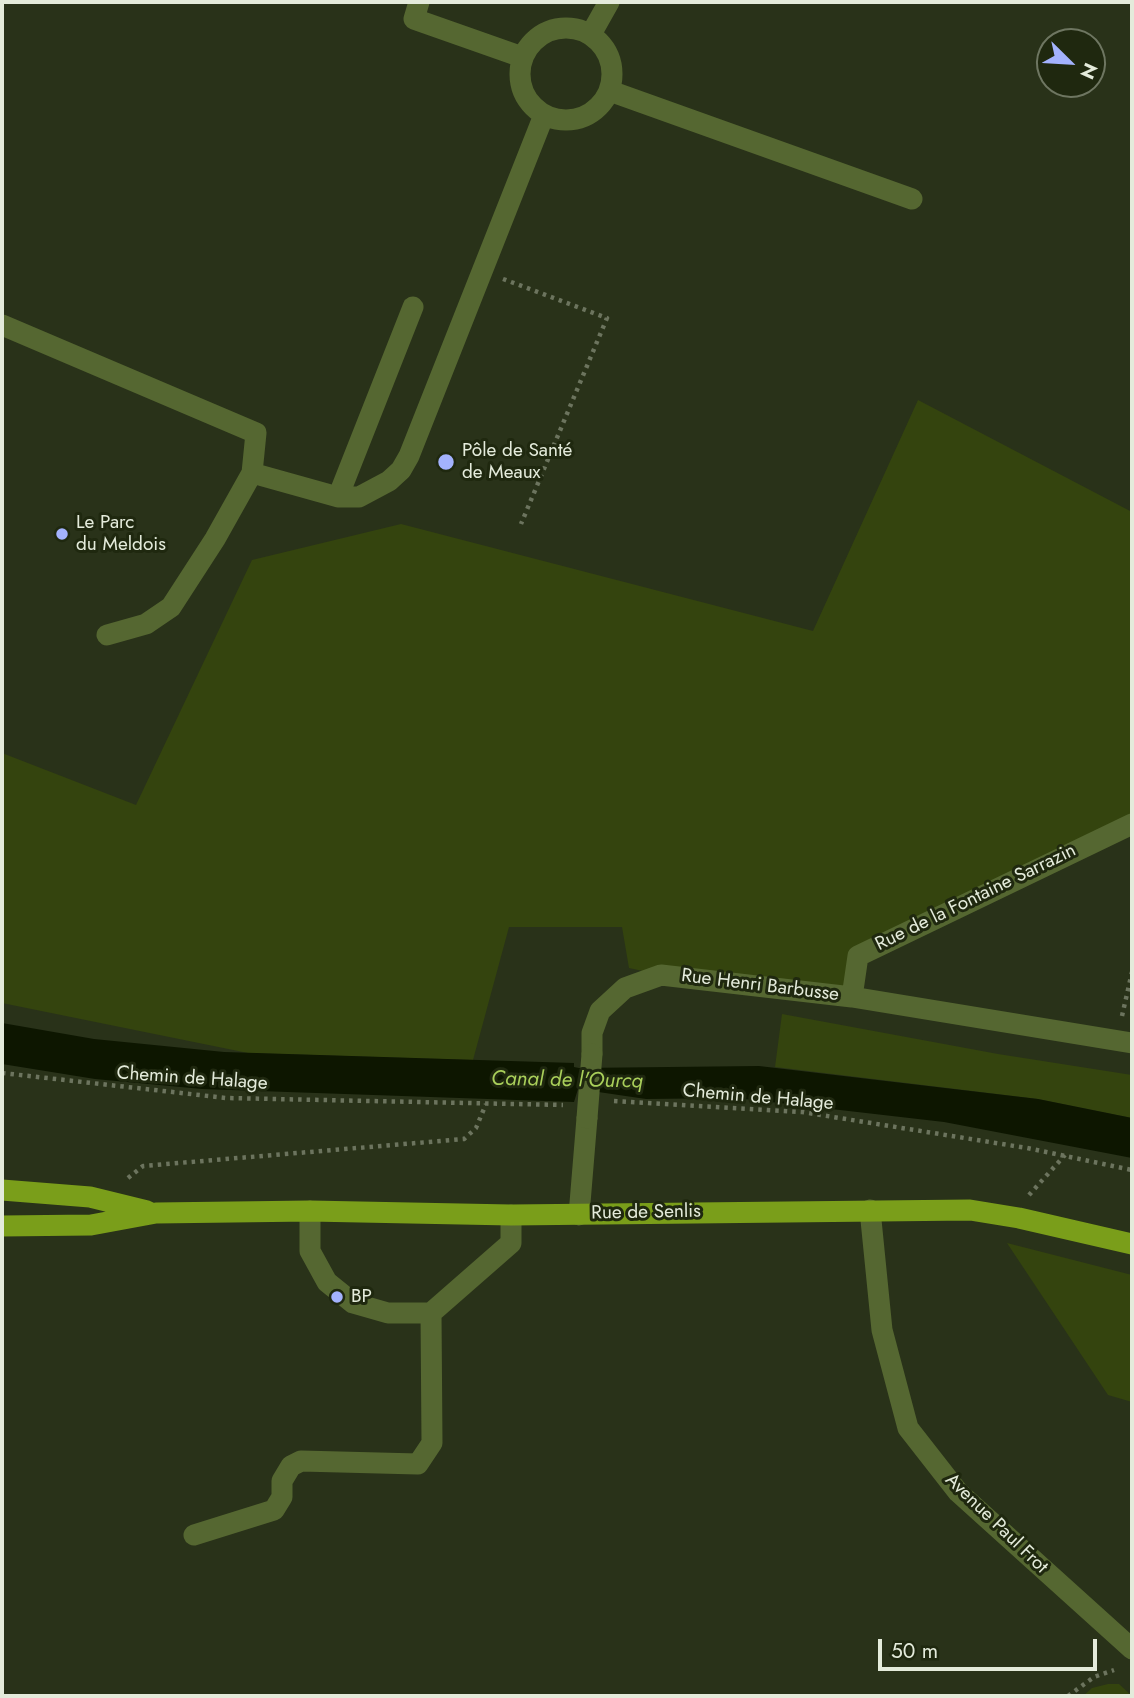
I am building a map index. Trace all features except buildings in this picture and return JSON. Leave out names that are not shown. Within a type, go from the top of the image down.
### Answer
[{"type":"main road","name":"Rue de Senlis","points":[[2,1190],[90,1197],[156,1213]]},
{"type":"main road","name":"Rue de Senlis","points":[[2,1226],[91,1225],[156,1213],[310,1211],[579,1215],[970,1210],[1020,1218],[1132,1244]]},
{"type":"street","points":[[419,2],[414,19],[522,57]]},
{"type":"street","points":[[590,34],[609,2]]},
{"type":"street","points":[[559,27],[575,28],[590,34],[603,45],[611,59],[613,75],[610,91],[603,103],[582,118],[569,121],[544,115],[528,103],[521,89],[519,73],[522,57],[531,43],[544,33],[559,27]]},
{"type":"street","points":[[610,91],[912,199]]},
{"type":"street","points":[[252,473],[338,497],[359,497],[389,481],[401,470],[544,115]]},
{"type":"street","points":[[338,497],[413,307]]},
{"type":"street","points":[[2,325],[256,433],[252,473],[215,539],[170,607],[146,624],[107,635]]},
{"type":"street","name":"Rue de la Fontaine Sarrazin","points":[[852,997],[858,956],[1132,824]]},
{"type":"street","name":"Rue Henri Barbusse","points":[[579,1215],[592,1033],[600,1011],[625,988],[661,975],[852,997],[1124,1042]]},
{"type":"street","name":"Avenue Paul Frot","points":[[870,1210],[882,1330],[908,1427],[958,1492],[1132,1649]]},
{"type":"street","points":[[310,1211],[310,1251],[327,1282],[353,1303],[388,1313],[431,1313],[511,1243],[511,1215]]},
{"type":"street","points":[[194,1535],[274,1510],[282,1497],[282,1481],[292,1466],[301,1461],[418,1464],[432,1443],[431,1313]]},
{"type":"path","points":[[483,272],[607,318],[521,524]]},
{"type":"path","points":[[1124,1042],[1132,972]]},
{"type":"path","name":"Chemin de Halage","points":[[2,1073],[226,1098],[802,1112],[1065,1155],[1132,1170]]},
{"type":"path","points":[[128,1178],[143,1166],[464,1139],[476,1128],[486,1104]]},
{"type":"path","points":[[1020,1218],[1025,1199],[1065,1155]]},
{"type":"path","points":[[1068,1696],[1094,1677],[1114,1670]]},
{"type":"green space","points":[[918,400],[1132,512],[1132,825],[858,955],[852,997],[661,975],[629,968],[622,927],[509,927],[473,1060],[248,1053],[2,1003],[2,753],[136,805],[252,560],[401,524],[813,631]]},
{"type":"green space","points":[[782,1014],[998,1054],[1132,1075],[1132,1118],[1038,1099],[775,1067]]},
{"type":"green space","points":[[1007,1243],[1132,1275],[1132,1402],[1108,1395]]},
{"type":"green space","points":[[1119,1684],[1132,1696],[1083,1696],[1092,1688]]},
{"type":"water","name":"Canal de l'Ourcq","points":[[2,1023],[94,1039],[224,1052],[574,1063],[574,1067],[579,1068],[759,1066],[1038,1099],[1132,1118],[1132,1158],[944,1122],[736,1098],[646,1099],[578,1089],[574,1102],[202,1089],[95,1079],[2,1064]]},
{"type":"place","name":"Pôle de Santé de Meaux","points":[[446,462]]},
{"type":"place","name":"Le Parc du Meldois","points":[[62,534]]},
{"type":"place","name":"BP","points":[[337,1297]]}]
